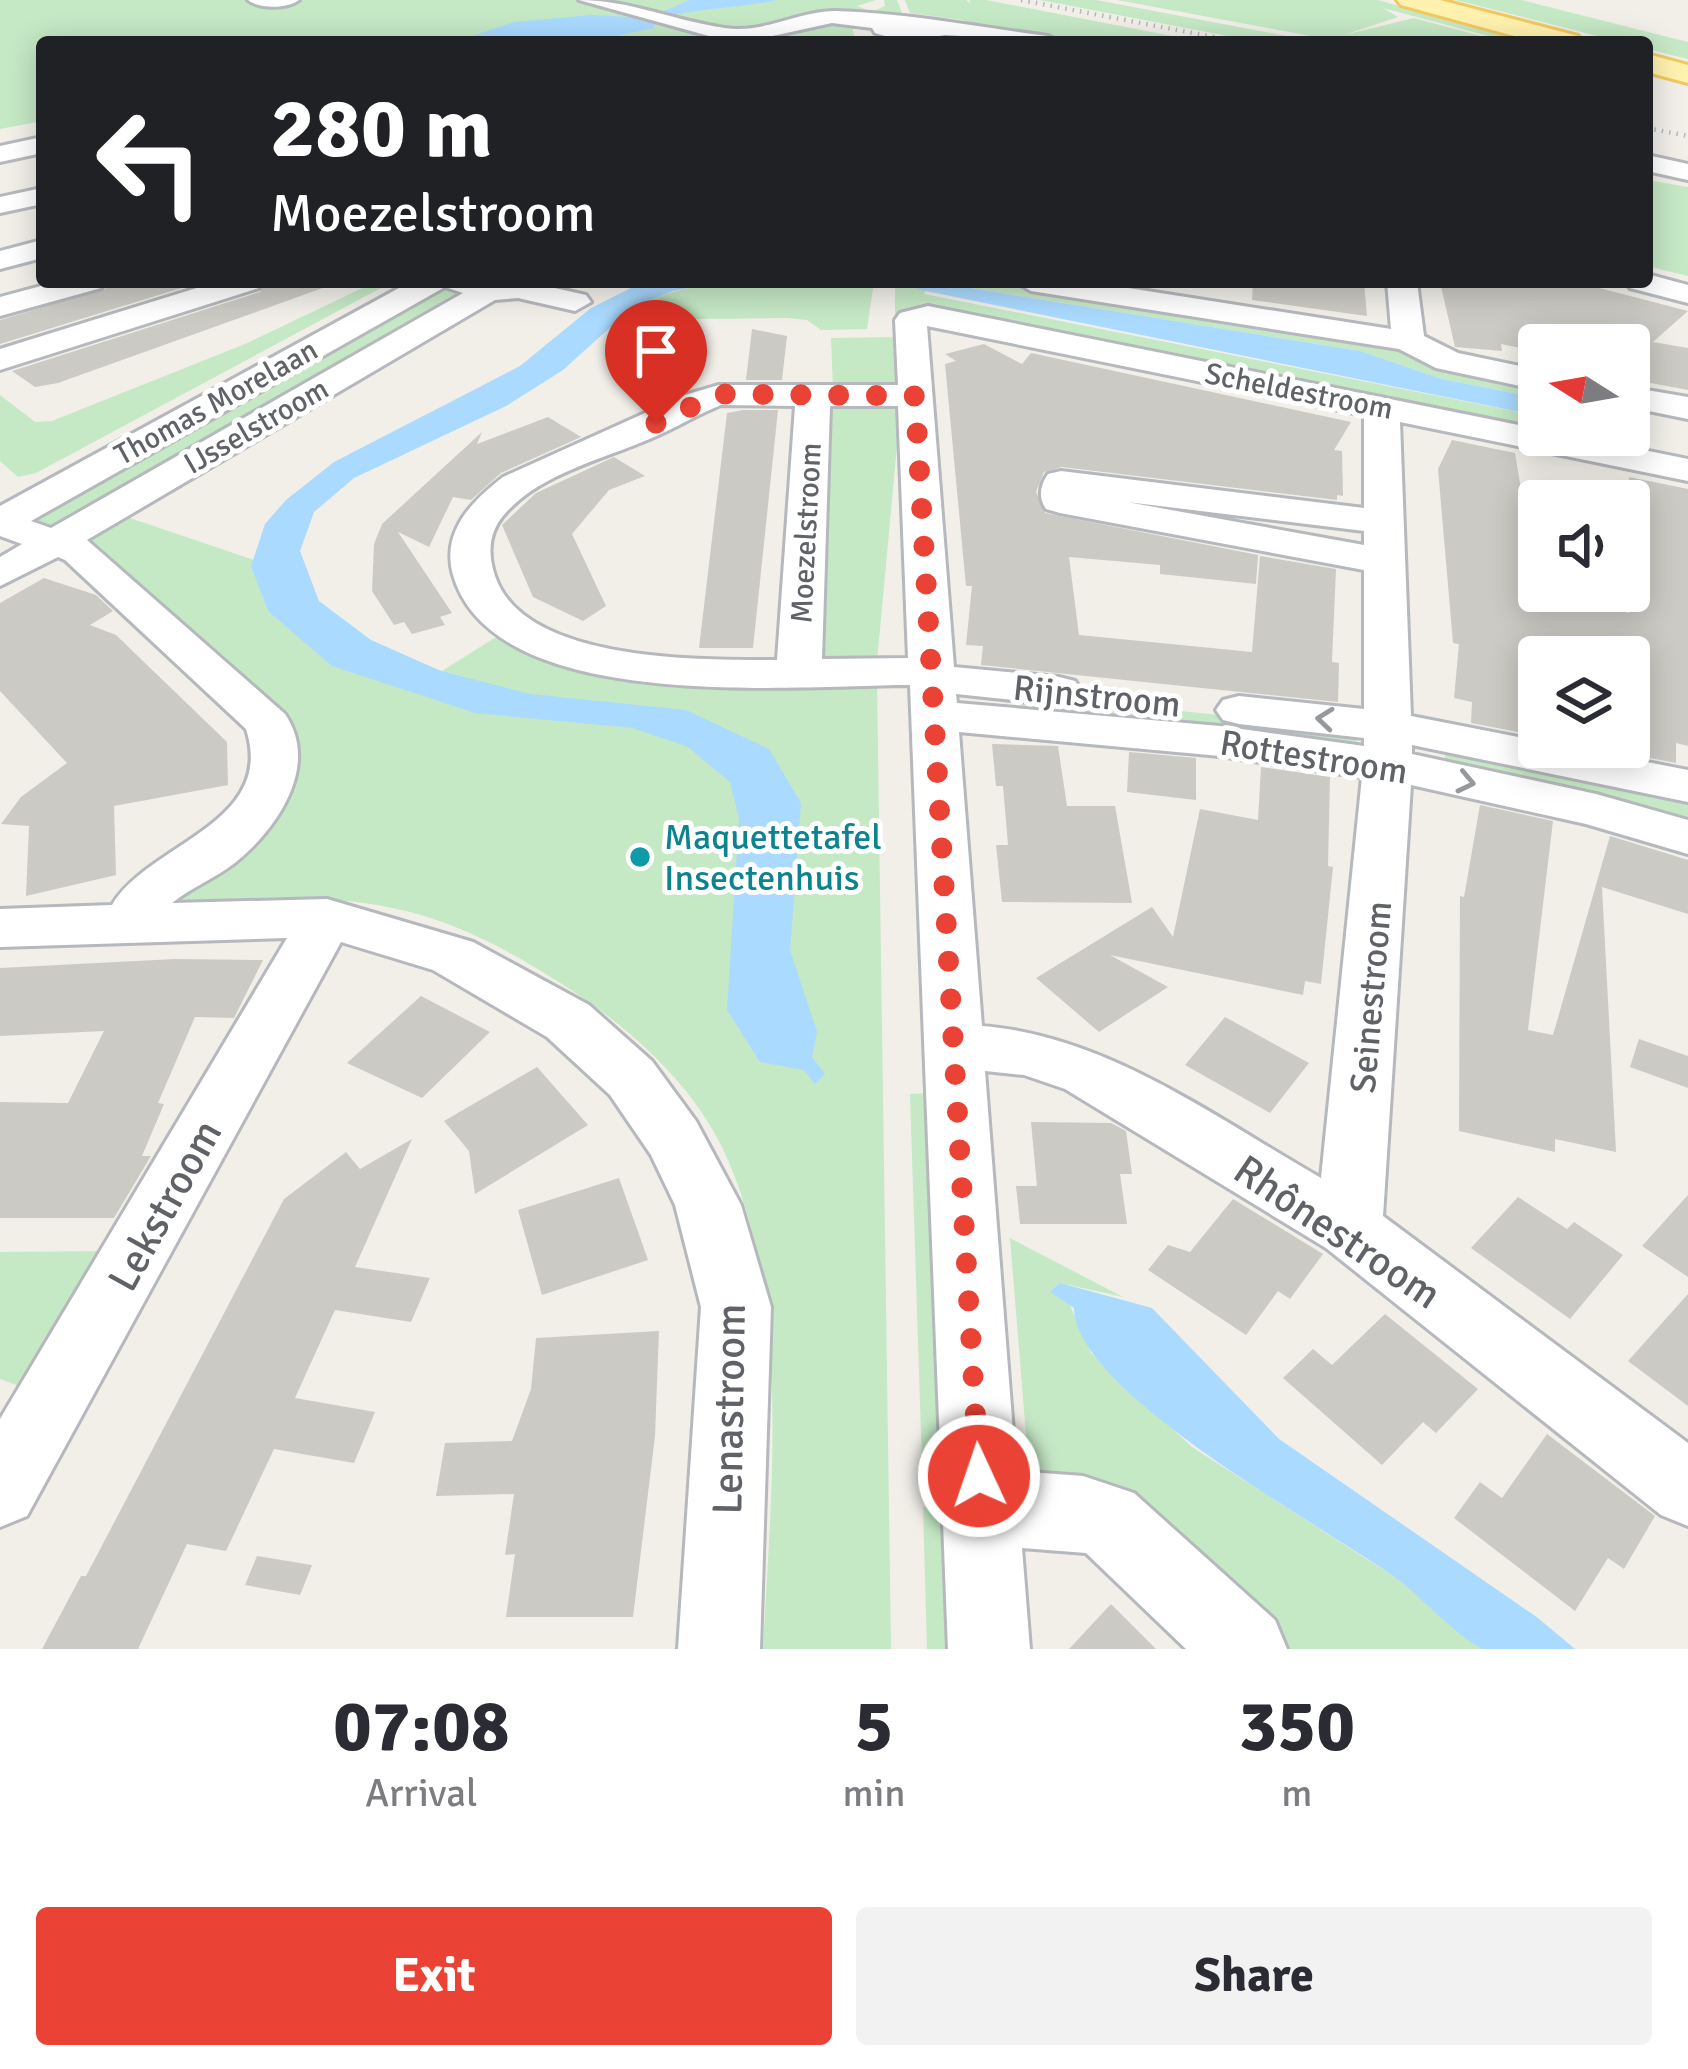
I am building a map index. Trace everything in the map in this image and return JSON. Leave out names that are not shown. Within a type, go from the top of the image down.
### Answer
[{"type":"main road","points":[[1410,0],[1545,36]]},
{"type":"main road","points":[[1653,65],[1688,74]]},
{"type":"street","points":[[258,0],[290,0]]},
{"type":"street","points":[[589,0],[738,36],[832,16],[889,36],[941,32],[987,36]]},
{"type":"street","points":[[0,154],[36,146]]},
{"type":"street","points":[[1653,164],[1688,172]]},
{"type":"street","points":[[0,206],[36,197]]},
{"type":"street","points":[[1653,285],[1688,294]]},
{"type":"street","points":[[0,307],[68,288]]},
{"type":"street","points":[[0,360],[229,288]]},
{"type":"street","name":"Thomas Morelaan","points":[[0,522],[422,288]]},
{"type":"street","name":"IJsselstroom","points":[[0,574],[488,288]]},
{"type":"street","points":[[502,288],[575,302]]},
{"type":"street","points":[[1069,288],[1408,341],[1448,361],[1518,376]]},
{"type":"street","points":[[1403,288],[1408,341]]},
{"type":"street","name":"Scheldestroom","points":[[915,396],[910,320],[928,316],[1688,470]]},
{"type":"street","name":"Moezelstroom","points":[[915,396],[813,395],[717,379],[638,431],[564,456],[514,486],[477,525],[470,544],[473,580],[505,625],[566,651],[661,670],[799,670],[932,688]]},
{"type":"street","name":"Moezelstroom","points":[[799,670],[813,395]]},
{"type":"street","points":[[915,396],[989,1649]]},
{"type":"street","points":[[1650,401],[1688,408]]},
{"type":"street","name":"Seinestroom","points":[[1349,1228],[1389,746],[1382,408]]},
{"type":"street","points":[[1061,482],[1250,505],[1385,542],[1206,528],[1060,501],[1061,482]]},
{"type":"street","points":[[1206,528],[1250,505]]},
{"type":"street","points":[[0,522],[79,551],[268,724],[276,752],[271,780],[249,815],[216,850],[151,887],[138,902],[131,922]]},
{"type":"street","name":"Rottestroom","points":[[932,688],[1147,730],[1389,746],[1688,836]]},
{"type":"street","points":[[1389,746],[1688,786]]},
{"type":"street","name":"Lenastroom","points":[[0,928],[327,918],[453,956],[568,1021],[631,1078],[674,1139],[707,1205],[736,1307],[719,1649]]},
{"type":"street","name":"Lekstroom","points":[[0,1490],[327,918]]},
{"type":"street","name":"Rhônestroom","points":[[953,1046],[1026,1052],[1086,1072],[1349,1228],[1688,1489]]},
{"type":"street","points":[[981,1507],[1107,1520],[1246,1649]]},
{"type":"green space","points":[[0,0],[876,0],[857,6],[872,12],[885,6],[884,0],[897,0],[902,13],[818,22],[852,23],[854,36],[36,36],[36,122],[0,129]]},
{"type":"green space","points":[[905,0],[966,0],[971,4],[969,0],[986,0],[1172,36],[1018,36],[983,32],[963,20],[910,13]]},
{"type":"green space","points":[[1040,0],[1096,0],[1287,36],[1228,36]]},
{"type":"green space","points":[[1117,0],[1377,0],[1513,36],[1488,36],[1383,8],[1398,17],[1344,35],[1414,18],[1481,36],[1311,36]]},
{"type":"green space","points":[[1456,0],[1521,0],[1688,42],[1688,59],[1653,50],[1653,36],[1597,36]]},
{"type":"green space","points":[[1653,181],[1688,187],[1688,276],[1653,267]]},
{"type":"green space","points":[[362,288],[381,288],[36,473],[18,477],[0,461],[0,395],[35,422],[52,421],[245,344]]},
{"type":"green space","points":[[438,288],[465,288],[462,299],[450,297],[436,305],[441,308],[62,531],[24,519]]},
{"type":"green space","points":[[873,288],[867,329],[821,330],[807,320],[787,318],[620,320],[654,299],[679,291]]},
{"type":"green space","points":[[895,288],[926,288],[924,294],[1518,412],[1518,430],[928,310],[895,327]]},
{"type":"green space","points":[[970,288],[1039,288],[1373,341],[1518,379],[1518,394],[1442,379],[1360,351]]},
{"type":"green space","points":[[898,337],[905,388],[833,389],[831,338]]},
{"type":"green space","points":[[825,403],[901,403],[877,661],[825,660],[816,654]]},
{"type":"green space","points":[[124,516],[254,560],[252,567],[268,611],[442,671],[496,637],[576,672],[640,680],[877,684],[891,1649],[763,1649],[772,1394],[759,1266],[744,1205],[722,1147],[692,1099],[654,1056],[611,1018],[547,974],[430,918],[333,900],[166,899],[262,823],[256,691],[85,537]]},
{"type":"green space","points":[[1014,693],[1357,730],[1356,747],[1014,714]]},
{"type":"green space","points":[[1446,744],[1518,760],[1518,768],[1556,768],[1688,797],[1688,832],[1444,769]]},
{"type":"green space","points":[[930,1093],[949,1464],[922,1464],[910,1094]]},
{"type":"green space","points":[[1010,1238],[1123,1297],[1060,1283],[1091,1353],[1192,1447],[1396,1578],[1483,1649],[1275,1649],[1030,1484]]},
{"type":"green space","points":[[115,1251],[33,1391],[0,1379],[0,1252]]},
{"type":"green space","points":[[949,1506],[954,1649],[927,1649],[923,1507]]},
{"type":"water","points":[[690,0],[777,0],[671,16],[656,20],[654,28],[616,36],[472,36],[514,22],[592,15],[647,18]]},
{"type":"water","points":[[631,288],[688,288],[634,306],[563,370],[506,406],[354,478],[314,512],[300,551],[319,601],[371,640],[441,671],[530,694],[686,710],[769,749],[801,803],[790,950],[817,1032],[812,1057],[825,1074],[815,1084],[804,1070],[760,1062],[727,1010],[739,819],[730,782],[688,747],[633,728],[475,713],[332,666],[268,611],[251,566],[265,524],[286,500],[334,462],[520,366],[591,308]]},
{"type":"water","points":[[970,288],[1360,351],[1442,379],[1518,394],[1518,412],[916,289]]},
{"type":"water","points":[[1060,1283],[1152,1308],[1279,1439],[1538,1618],[1575,1649],[1483,1649],[1474,1645],[1397,1579],[1159,1418],[1115,1379],[1085,1342],[1074,1308],[1050,1292]]},
{"type":"building","points":[[107,288],[182,288],[0,344],[0,320]]},
{"type":"building","points":[[263,288],[323,288],[58,383],[35,387],[12,371]]},
{"type":"building","points":[[1253,288],[1365,288],[1367,316],[1252,300]]},
{"type":"building","points":[[1441,288],[1599,288],[1688,311],[1653,342],[1688,348],[1688,390],[1650,383],[1650,324],[1518,324],[1518,348],[1501,344],[1502,351],[1455,347]]},
{"type":"building","points":[[752,329],[787,336],[782,380],[746,380]]},
{"type":"building","points":[[984,344],[1022,364],[1031,353],[1351,422],[1334,450],[1342,451],[1343,496],[1337,495],[1337,500],[1062,467],[1044,472],[1036,492],[1045,513],[1258,555],[1256,584],[1160,574],[1160,565],[1069,557],[1079,635],[1252,652],[1260,556],[1336,569],[1332,662],[1339,663],[1338,702],[981,665],[983,646],[966,645],[972,586],[966,586],[945,364],[956,361],[945,354]]},
{"type":"building","points":[[778,410],[753,648],[699,648],[727,413]]},
{"type":"building","points":[[548,417],[581,437],[501,473],[471,500],[453,497],[429,547],[398,532],[452,613],[440,617],[445,625],[412,634],[404,622],[394,625],[372,591],[374,544],[382,524],[482,432],[477,444]]},
{"type":"building","points":[[1452,440],[1515,453],[1520,480],[1518,612],[1650,612],[1650,481],[1688,489],[1688,746],[1676,743],[1676,763],[1650,758],[1650,636],[1518,636],[1518,732],[1471,723],[1472,702],[1454,698],[1459,644],[1453,643],[1438,469]]},
{"type":"building","points":[[614,457],[645,476],[609,490],[572,534],[606,606],[583,621],[533,597],[502,525],[536,493]]},
{"type":"building","points":[[44,578],[96,595],[113,611],[90,625],[116,635],[227,742],[228,785],[114,806],[116,875],[26,896],[29,826],[1,824],[21,797],[67,763],[0,691],[0,603]]},
{"type":"building","points":[[992,744],[1058,746],[1067,806],[1115,806],[1132,903],[1002,902],[996,845],[1008,845],[1003,786],[996,786]]},
{"type":"building","points":[[1129,752],[1196,758],[1196,800],[1127,792]]},
{"type":"building","points":[[1261,767],[1330,777],[1328,866],[1333,867],[1321,984],[1305,981],[1303,995],[1110,955],[1168,987],[1099,1032],[1036,978],[1152,907],[1173,937],[1200,809],[1258,820]]},
{"type":"building","points":[[1480,805],[1553,821],[1528,1030],[1553,1035],[1610,836],[1688,860],[1688,914],[1602,887],[1616,1152],[1555,1139],[1555,1152],[1459,1131],[1460,896],[1464,897]]},
{"type":"building","points":[[175,959],[263,960],[234,1018],[195,1017],[158,1103],[164,1104],[142,1156],[151,1156],[114,1218],[0,1218],[0,1102],[68,1103],[104,1031],[0,1036],[0,968]]},
{"type":"building","points":[[421,996],[490,1032],[422,1098],[347,1063]]},
{"type":"building","points":[[1225,1017],[1309,1063],[1270,1113],[1185,1065]]},
{"type":"building","points":[[1639,1039],[1688,1056],[1688,1088],[1630,1067]]},
{"type":"building","points":[[537,1067],[588,1125],[475,1194],[469,1151],[444,1121]]},
{"type":"building","points":[[1031,1122],[1111,1123],[1126,1131],[1132,1174],[1120,1174],[1127,1224],[1020,1224],[1016,1186],[1037,1186]]},
{"type":"building","points":[[412,1139],[355,1267],[430,1278],[411,1322],[335,1310],[295,1398],[375,1412],[354,1463],[274,1449],[226,1551],[187,1544],[138,1649],[42,1649],[81,1576],[86,1576],[284,1199],[346,1152],[360,1169]]},
{"type":"building","points":[[619,1178],[648,1260],[542,1295],[518,1210]]},
{"type":"building","points":[[1688,1195],[1688,1277],[1642,1246]]},
{"type":"building","points":[[1518,1197],[1567,1229],[1574,1222],[1623,1255],[1570,1319],[1471,1248]]},
{"type":"building","points":[[1233,1199],[1323,1254],[1290,1299],[1278,1291],[1246,1335],[1148,1270],[1168,1245],[1190,1252]]},
{"type":"building","points":[[1688,1294],[1688,1406],[1628,1361]]},
{"type":"building","points":[[1385,1314],[1478,1389],[1436,1433],[1423,1422],[1382,1465],[1283,1378],[1313,1349],[1332,1365]]},
{"type":"building","points":[[659,1331],[655,1436],[633,1617],[506,1617],[515,1554],[505,1555],[514,1494],[436,1496],[445,1443],[512,1441],[531,1389],[536,1338]]},
{"type":"building","points":[[1547,1434],[1655,1516],[1624,1569],[1608,1558],[1575,1611],[1454,1518],[1480,1482],[1502,1498]]},
{"type":"building","points":[[257,1556],[312,1565],[300,1595],[245,1585]]},
{"type":"building","points":[[1111,1604],[1156,1649],[1069,1649]]},
{"type":"railway","points":[[1021,0],[1209,36]]},
{"type":"railway","points":[[1653,129],[1688,136]]},
{"type":"place","name":"Maquettetafel Insectenhuis","points":[[640,857]]},
{"type":"route","points":[[656,423],[719,394],[915,396],[952,1089],[979,1476]]}]
